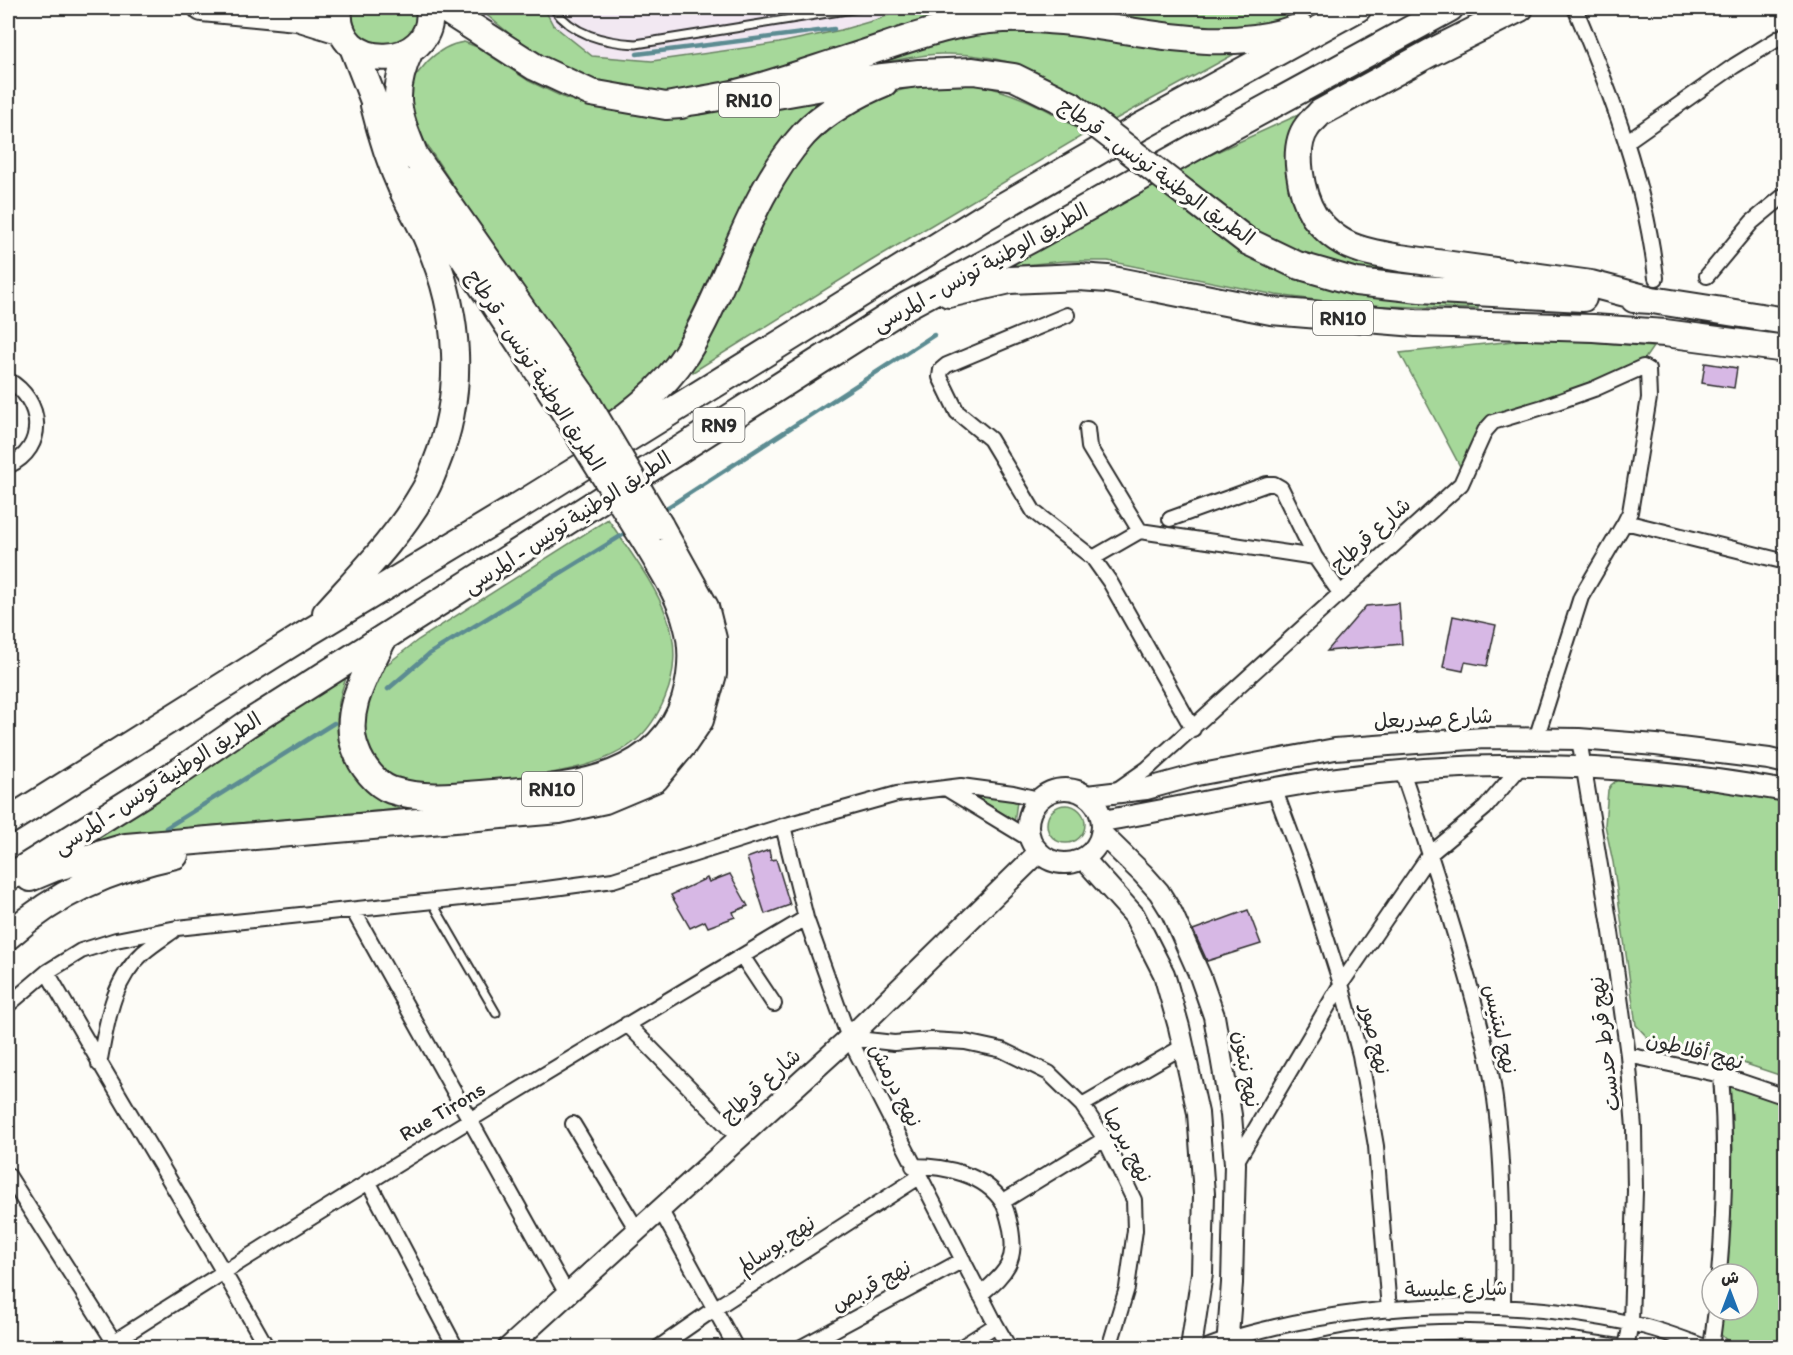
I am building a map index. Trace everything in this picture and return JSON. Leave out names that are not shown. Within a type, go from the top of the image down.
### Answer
[{"type":"highway","points":[[202,8],[297,17],[345,28],[366,55],[381,58],[396,57],[410,50],[421,40],[427,27],[429,8]]},
{"type":"highway","name":"الطريق الوطنية تونس - قرطاج","points":[[443,8],[535,67],[591,93],[666,106],[735,103],[874,78],[919,73],[973,71],[1014,77],[1071,105],[1247,240],[1297,265],[1356,282],[1420,289],[1654,289],[1785,321]]},
{"type":"highway","points":[[666,106],[733,94],[922,33],[964,23],[1004,19],[1042,20],[1176,37],[1240,41],[1277,36],[1351,8]]},
{"type":"highway","name":"الطريق الوطنية تونس - المرسى","points":[[8,820],[981,219],[1140,127],[1358,8]]},
{"type":"highway","name":"الطريق الوطنية تونس - المرسى","points":[[8,878],[181,770],[246,725],[906,306],[1450,8]]},
{"type":"highway","points":[[1520,8],[1414,61],[1320,113],[1305,128],[1300,148],[1299,169],[1304,192],[1315,217],[1338,239],[1369,252],[1591,284],[1654,289]]},
{"type":"highway","name":"الطريق الوطنية تونس - قرطاج","points":[[345,28],[374,105],[403,164],[571,400],[655,536],[687,624],[692,652],[690,681],[680,713],[662,742],[649,754],[605,777],[555,788],[429,797],[389,789],[370,774],[356,750],[351,724],[357,692],[383,639]]},
{"type":"highway","points":[[410,50],[401,70],[397,91],[400,120],[415,156],[571,400]]},
{"type":"highway","points":[[1195,147],[1414,61]]},
{"type":"highway","points":[[526,501],[569,457],[633,412],[664,383],[686,354],[759,204],[787,156],[805,133],[828,114],[882,84],[919,73]]},
{"type":"highway","points":[[311,631],[399,529],[424,492],[444,445],[453,409],[455,344],[450,303],[429,244],[402,189],[382,139],[374,105]]},
{"type":"highway","name":"RN10","points":[[906,306],[970,288],[1010,280],[1079,277],[1119,281],[1271,311],[1416,323],[1593,328],[1665,333],[1785,349]]},
{"type":"highway","points":[[8,888],[54,867],[126,847],[559,810],[605,800],[655,779],[700,720],[713,674],[713,639],[705,607],[655,536]]},
{"type":"highway","points":[[8,936],[48,904],[77,888],[125,868],[195,851],[296,834]]},
{"type":"street","points":[[1575,8],[1626,142],[1650,242],[1654,289]]},
{"type":"street","points":[[1626,142],[1785,34]]},
{"type":"street","points":[[1707,276],[1752,222],[1785,194]]},
{"type":"street","points":[[1067,315],[947,365],[941,370],[940,377],[957,412],[990,439],[1034,512],[1093,558],[1110,582],[1193,729]]},
{"type":"street","name":"شارع قرطاج","points":[[1111,793],[1147,769],[1193,729],[1461,484],[1485,431],[1493,422],[1594,389],[1644,367],[1648,370],[1649,375],[1649,398],[1630,512],[1625,522]]},
{"type":"street","points":[[8,380],[19,386],[29,397],[35,411],[36,425],[34,440],[26,453],[8,466]]},
{"type":"street","points":[[1088,429],[1089,447],[1140,531]]},
{"type":"street","points":[[1170,519],[1267,484],[1274,484],[1281,488],[1315,557],[1340,593]]},
{"type":"street","points":[[1536,739],[1581,597],[1625,522],[1785,562]]},
{"type":"street","points":[[1093,558],[1140,531],[1315,557]]},
{"type":"street","name":"شارع صدربعل","points":[[1087,796],[1146,789],[1209,772],[1335,749],[1485,738],[1580,739],[1656,745],[1785,763]]},
{"type":"street","name":"نهج قرط حدست","points":[[1580,739],[1628,1055],[1634,1128],[1635,1191],[1631,1323],[1626,1347]]},
{"type":"street","points":[[1101,827],[1274,788],[1340,777],[1484,766],[1585,767],[1654,771],[1785,791]]},
{"type":"street","points":[[1235,1164],[1341,984],[1430,854],[1485,808],[1521,766]]},
{"type":"street","name":"نهج لبتنيس","points":[[1402,771],[1455,931],[1478,1014],[1493,1084],[1504,1257],[1503,1307]]},
{"type":"street","points":[[8,1005],[48,972],[81,951],[116,940],[177,928],[432,902],[613,880],[783,826],[897,794],[961,786],[998,790],[1039,799]]},
{"type":"street","name":"نهج صور","points":[[1274,788],[1306,874],[1341,984],[1360,1054],[1376,1146],[1389,1310]]},
{"type":"street","points":[[947,789],[1035,846],[1048,859],[1060,862],[1072,862],[1083,858],[1095,847],[1101,827],[1097,807],[1087,796],[1075,790],[1062,789],[1049,792],[1039,799],[1031,812],[1028,826],[1035,846]]},
{"type":"street","name":"نهج درمش","points":[[783,826],[807,918],[849,1038],[916,1172],[1009,1347]]},
{"type":"street","name":"نهج نبتون","points":[[1101,827],[1159,892],[1172,913],[1200,976],[1214,1016],[1231,1115],[1235,1164],[1232,1283],[1227,1343]]},
{"type":"street","name":"شارع قرطاج","points":[[508,1347],[849,1038],[1035,846]]},
{"type":"street","points":[[1083,858],[1129,908],[1146,936],[1164,974],[1184,1046],[1198,1113],[1204,1194],[1202,1274],[1191,1347]]},
{"type":"street","points":[[353,910],[567,1294]]},
{"type":"street","name":"Rue Tirons","points":[[112,1345],[224,1270],[470,1118],[807,918]]},
{"type":"street","points":[[99,1064],[108,1015],[117,987],[142,954],[177,928]]},
{"type":"street","points":[[742,956],[774,1004]]},
{"type":"street","points":[[48,972],[99,1064],[224,1270],[267,1347]]},
{"type":"street","points":[[627,1024],[738,1137]]},
{"type":"street","name":"نهج بيرصا","points":[[849,1038],[894,1043],[931,1040],[965,1042],[1002,1050],[1049,1073],[1082,1105],[1105,1139],[1134,1200],[1135,1230],[1127,1288],[1108,1347]]},
{"type":"street","points":[[1082,1105],[1184,1046]]},
{"type":"street","name":"نهج أفلاطون","points":[[1628,1055],[1721,1075],[1785,1097]]},
{"type":"street","points":[[1720,1262],[1725,1185],[1725,1127],[1721,1075]]},
{"type":"street","points":[[573,1124],[637,1230]]},
{"type":"street","points":[[1002,1202],[1105,1139]]},
{"type":"street","points":[[916,1172],[930,1166],[961,1172],[986,1185],[1002,1202],[1010,1226],[1013,1252],[1008,1266],[997,1280],[980,1295]]},
{"type":"street","name":"نهج بوسالم","points":[[658,1347],[916,1172]]},
{"type":"street","points":[[8,1175],[112,1345]]},
{"type":"street","points":[[368,1181],[456,1347]]},
{"type":"street","points":[[660,1209],[736,1347]]},
{"type":"street","name":"نهج قربص","points":[[800,1347],[963,1260]]},
{"type":"street","name":"شارع عليسة","points":[[1205,1347],[1227,1343],[1301,1321],[1389,1310],[1503,1307],[1574,1313],[1631,1323],[1709,1347]]},
{"type":"street","points":[[1709,1347],[1714,1322]]},
{"type":"street","points":[[960,1347],[996,1325]]},
{"type":"street","name":"شارع عليسة","points":[[1313,1347],[1378,1342],[1447,1331],[1489,1331],[1626,1347]]},
{"type":"lane","points":[[554,8],[571,27],[585,34],[610,41],[636,44],[859,8]]},
{"type":"lane","points":[[471,15],[489,38]]},
{"type":"lane","points":[[432,902],[496,1013]]},
{"type":"shaded area","points":[[466,8],[1311,8],[1292,17],[1180,31],[799,66],[540,60],[495,31]]},
{"type":"green space","points":[[350,8],[420,8],[418,24],[411,34],[396,44],[387,46],[369,43],[361,38],[353,25]]},
{"type":"green space","points":[[478,8],[544,8],[553,25],[592,56],[652,61],[779,43],[841,30],[879,19],[905,8],[1310,8],[1292,17],[1242,32],[1007,13],[734,86],[671,94],[600,85],[546,59]]},
{"type":"green space","points":[[987,26],[1240,51],[1114,120],[1054,81],[1012,63],[990,58],[941,54],[912,57],[863,67]]},
{"type":"green space","points":[[464,42],[477,47],[529,81],[567,99],[600,106],[716,110],[826,94],[796,123],[769,159],[671,354],[657,373],[607,419],[426,144],[412,116],[409,93],[413,79],[440,51],[453,44]]},
{"type":"green space","points":[[969,83],[985,86],[1030,102],[1058,116],[1085,134],[871,261],[693,372],[690,369],[766,216],[785,181],[806,151],[845,117],[885,94],[923,85]]},
{"type":"green space","points":[[1298,115],[1309,221],[1478,278],[1478,309],[1357,305],[1276,295],[1108,261],[1064,261],[1004,267],[1177,170]]},
{"type":"green space","points":[[1543,338],[1653,347],[1635,373],[1498,418],[1462,470],[1400,353]]},
{"type":"green space","points":[[608,519],[662,604],[674,647],[669,688],[659,710],[644,732],[634,742],[614,755],[590,764],[564,771],[508,779],[430,784],[397,778],[383,769],[375,761],[362,736],[363,707],[381,669],[418,640]]},
{"type":"green space","points":[[344,674],[346,678],[337,719],[338,738],[343,756],[352,772],[364,786],[380,799],[400,809],[194,827],[85,843]]},
{"type":"green space","points":[[1620,778],[1640,778],[1785,799],[1785,1077],[1734,1060],[1648,1038],[1636,1025],[1613,862],[1605,825],[1608,790]]},
{"type":"green space","points":[[966,792],[1017,801],[1014,824],[996,809]]},
{"type":"green space","points":[[1066,805],[1079,811],[1085,824],[1079,837],[1066,843],[1053,837],[1047,824],[1053,811]]},
{"type":"green space","points":[[1730,1080],[1785,1099],[1785,1347],[1746,1348],[1738,1346],[1722,1337],[1716,1328],[1717,1322],[1760,1322],[1760,1262],[1723,1262],[1733,1149]]},
{"type":"building","points":[[1705,363],[1737,368],[1734,388],[1702,383]]},
{"type":"building","points":[[1399,603],[1402,644],[1327,651],[1366,606]]},
{"type":"building","points":[[1453,616],[1496,625],[1487,666],[1465,662],[1463,671],[1443,667]]},
{"type":"building","points":[[769,850],[771,860],[776,859],[790,905],[765,914],[747,858]]},
{"type":"building","points":[[730,874],[748,906],[733,912],[735,917],[708,927],[705,921],[690,928],[671,895],[707,878],[709,882]]},
{"type":"building","points":[[1248,910],[1261,944],[1207,961],[1193,930]]},
{"type":"waterway","points":[[637,54],[834,29]]},
{"type":"waterway","points":[[662,511],[934,335]]},
{"type":"waterway","points":[[388,689],[429,654],[629,531]]},
{"type":"waterway","points":[[166,828],[334,723]]}]
